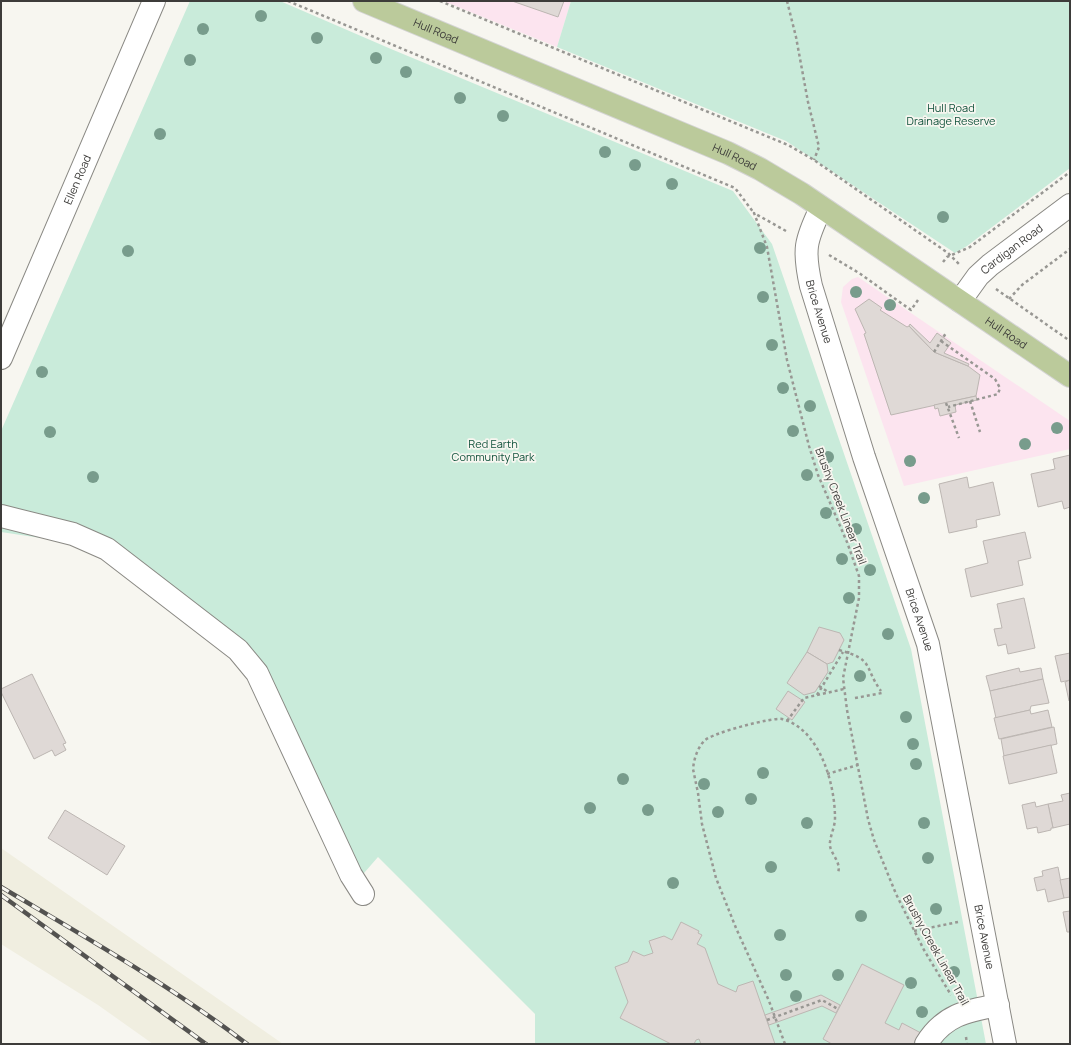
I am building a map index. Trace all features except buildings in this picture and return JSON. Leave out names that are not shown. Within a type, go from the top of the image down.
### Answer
[{"type":"main road","name":"Hull Road","points":[[364,1],[728,153],[760,169],[821,208],[1070,376]]},
{"type":"street","name":"Ellen Road","points":[[1,358],[154,1]]},
{"type":"street","name":"Cardigan Road","points":[[960,301],[978,276],[990,265],[1070,205]]},
{"type":"street","name":"Brice Avenue","points":[[821,208],[806,242],[806,262],[810,286],[864,457],[928,644],[1005,1044]]},
{"type":"street","points":[[1,516],[73,534],[107,549],[238,650],[257,673],[351,875],[363,894]]},
{"type":"street","points":[[926,1044],[941,1024],[962,1014],[998,1005]]},
{"type":"path","points":[[288,1],[735,188],[754,213],[771,222]]},
{"type":"path","points":[[787,1],[819,147],[814,160]]},
{"type":"path","points":[[944,261],[970,247],[1070,172]]},
{"type":"path","name":"Brushy Creek Linear Trail","points":[[754,213],[767,247],[787,360],[809,446],[818,474],[853,557],[859,576],[859,598],[843,678],[858,765],[874,840],[890,880],[914,931],[962,1014],[967,1044]]},
{"type":"path","points":[[1009,299],[1022,285],[1070,249]]},
{"type":"path","points":[[951,256],[958,264]]},
{"type":"path","points":[[850,268],[911,310],[916,303]]},
{"type":"path","points":[[1002,294],[1070,341]]},
{"type":"path","points":[[934,352],[946,333]]},
{"type":"path","points":[[941,341],[998,383],[1000,388],[998,394],[948,408]]},
{"type":"path","points":[[970,401],[980,432]]},
{"type":"path","points":[[946,403],[959,438]]},
{"type":"path","points":[[839,650],[859,657],[867,663],[876,684],[882,692],[855,698]]},
{"type":"path","points":[[817,695],[843,652]]},
{"type":"path","points":[[821,687],[828,692]]},
{"type":"path","points":[[787,721],[801,700],[844,689]]},
{"type":"path","points":[[785,1044],[716,878],[702,824],[698,792],[693,769],[694,759],[705,740],[741,726],[780,719],[787,721],[814,742],[827,774],[835,819],[829,844],[838,864],[838,873]]},
{"type":"path","points":[[827,774],[858,765]]},
{"type":"path","points":[[914,931],[960,921]]},
{"type":"path","points":[[767,1020],[822,1000],[838,1009]]},
{"type":"shaded area","points":[[443,1],[571,1],[557,47]]},
{"type":"shaded area","points":[[858,277],[1070,421],[1070,449],[904,486],[841,302],[843,287],[852,279]]},
{"type":"shaded area","points":[[1,848],[283,1044],[153,1044],[98,1005],[1,944]]},
{"type":"green space","name":"Red Earth Community Park","points":[[190,1],[280,1],[391,49],[733,191],[772,244],[911,649],[986,1044],[535,1044],[535,1014],[378,857],[351,888],[256,690],[236,660],[103,558],[74,543],[1,532],[1,431]]},
{"type":"green space","name":"Hull Road Drainage Reserve","points":[[571,1],[1070,1],[1070,168],[967,246],[955,253],[786,141],[557,47]]},
{"type":"railway","points":[[1,887],[157,982],[218,1022],[247,1044]]},
{"type":"railway","points":[[1,895],[206,1044]]}]
